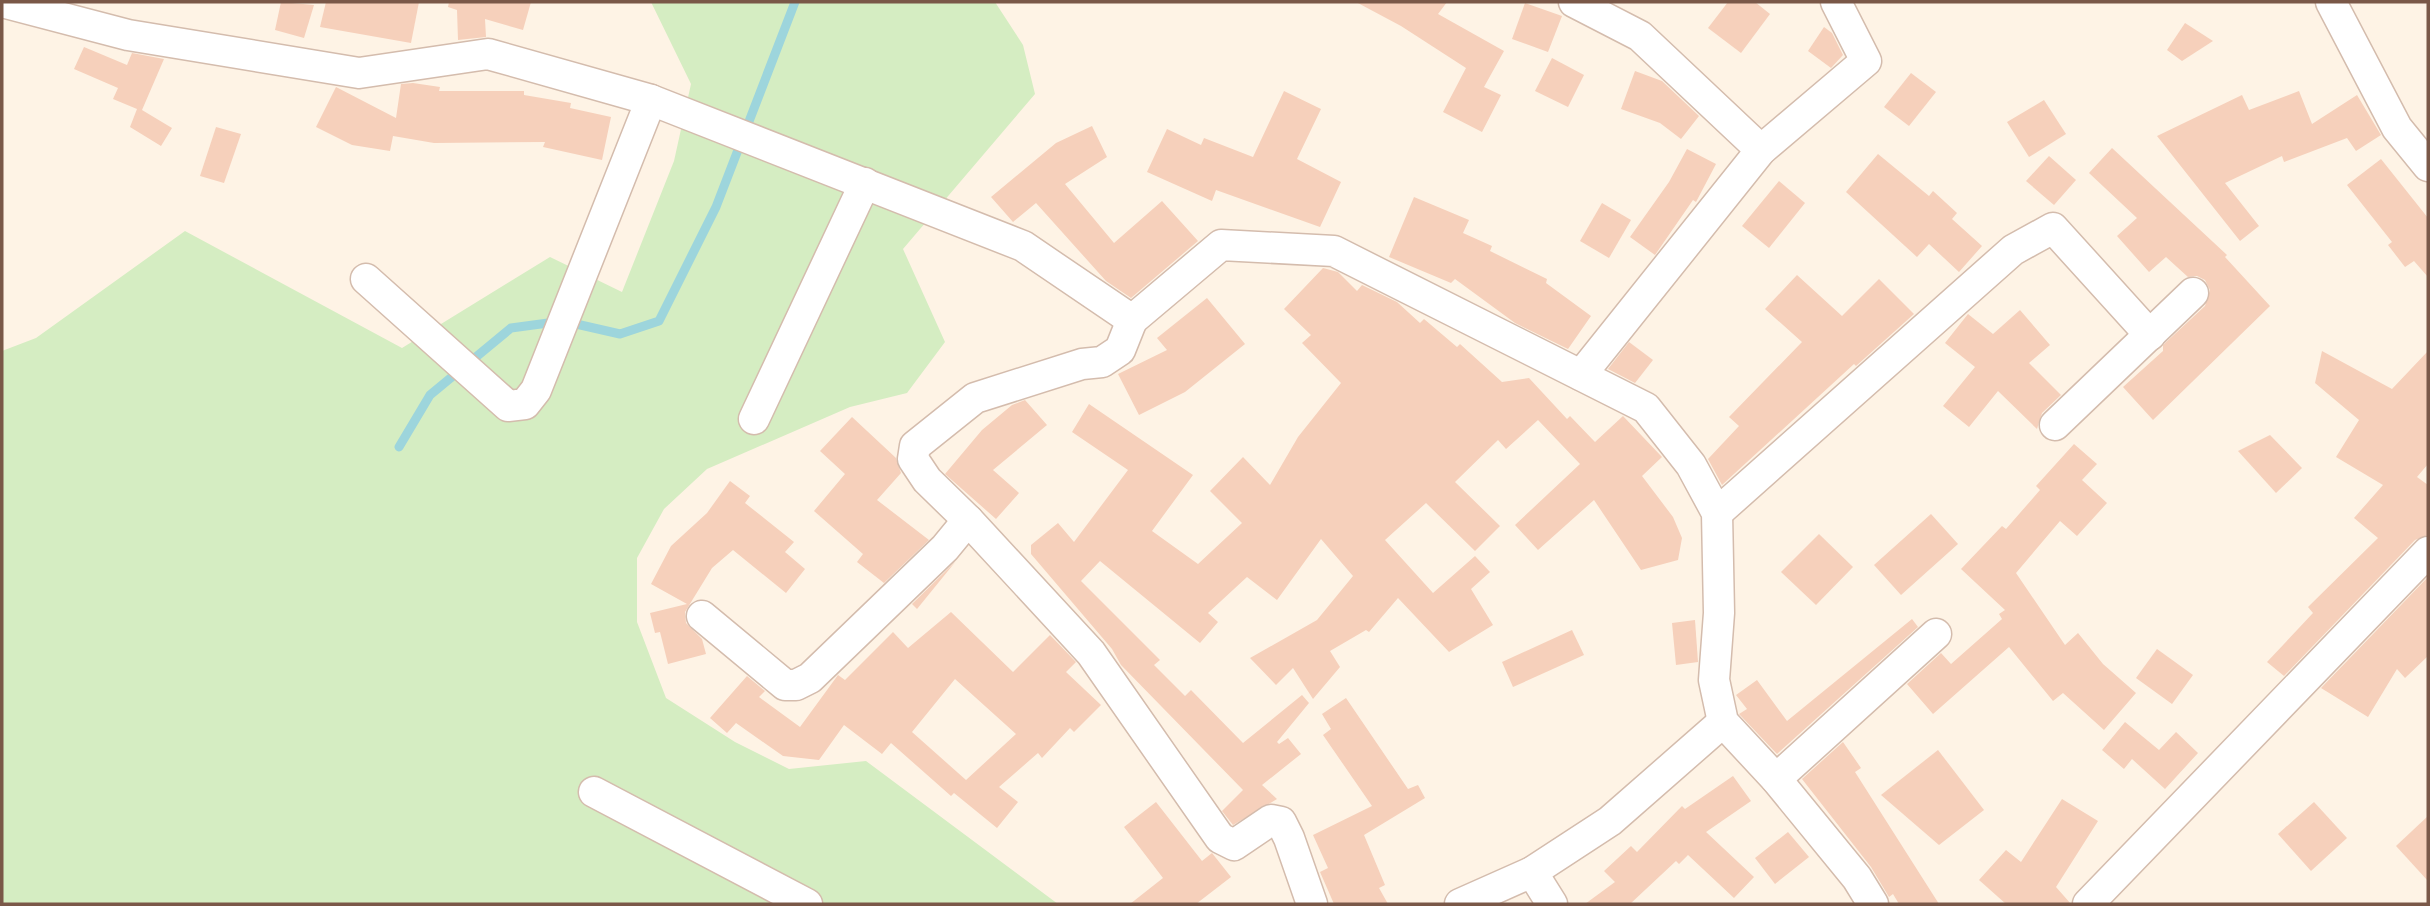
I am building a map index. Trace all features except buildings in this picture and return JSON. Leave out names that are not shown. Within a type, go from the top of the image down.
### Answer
[{"type":"street","points":[[2,2],[128,35],[359,73],[488,54],[651,100],[1023,246],[1132,320]]},
{"type":"street","points":[[1574,2],[1640,36],[1760,150]]},
{"type":"street","points":[[1581,375],[1760,150],[1866,61],[1836,2]]},
{"type":"street","points":[[2331,2],[2397,128],[2428,166]]},
{"type":"street","points":[[366,279],[508,406],[525,404],[536,390],[651,100]]},
{"type":"street","points":[[754,419],[865,183]]},
{"type":"street","points":[[1717,513],[2013,250],[2053,228],[2150,335]]},
{"type":"street","points":[[1312,904],[1281,822],[1272,820],[1234,845],[1220,838],[1091,653],[968,520],[927,480],[914,458],[915,446],[975,398],[1082,364],[1102,362],[1121,350],[1132,320],[1222,245],[1334,251],[1646,408],[1691,465],[1717,513],[1719,613],[1714,680],[1723,722],[1776,779],[1857,878],[1873,904]]},
{"type":"street","points":[[2055,425],[2193,293]]},
{"type":"street","points":[[702,616],[785,685],[796,685],[820,668],[945,548],[968,520]]},
{"type":"street","points":[[2088,904],[2428,552]]},
{"type":"street","points":[[1776,779],[1936,634]]},
{"type":"street","points":[[1460,904],[1532,872],[1610,821],[1723,722]]},
{"type":"street","points":[[594,792],[807,904]]},
{"type":"street","points":[[1532,872],[1552,904]]},
{"type":"green space","points":[[651,2],[995,2],[1023,45],[1035,94],[903,249],[945,342],[907,393],[850,407],[707,469],[664,509],[637,558],[637,622],[666,698],[735,742],[789,769],[866,761],[1058,904],[2,904],[2,351],[36,338],[185,231],[402,348],[550,257],[622,292],[674,161],[691,84]]},
{"type":"waterway","points":[[399,447],[430,395],[511,328],[563,321],[620,334],[659,321],[716,207],[795,2]]}]
